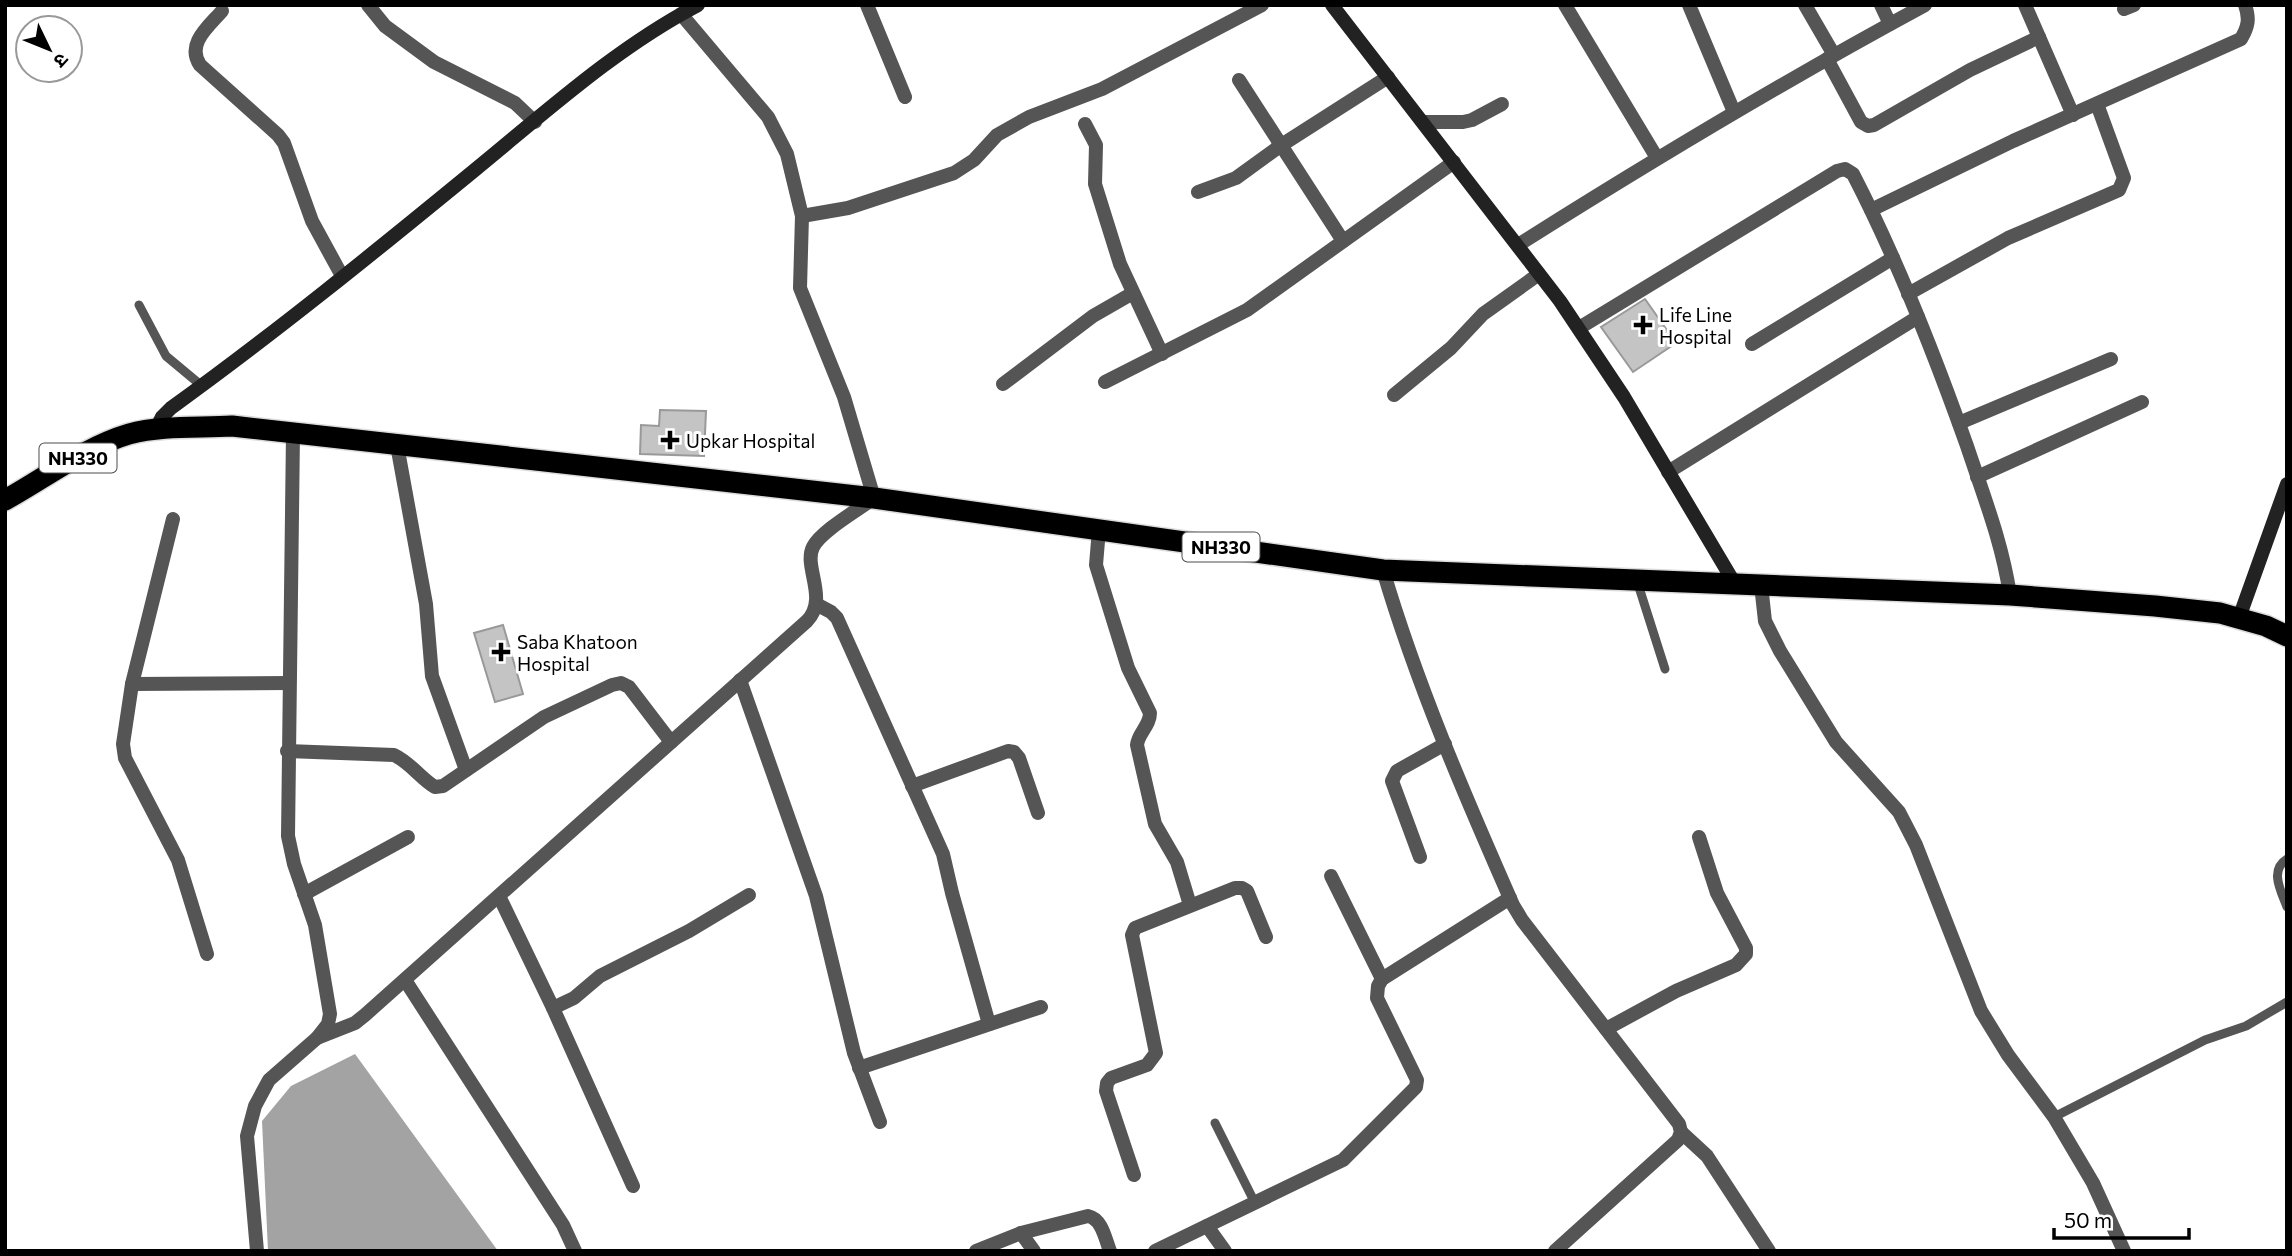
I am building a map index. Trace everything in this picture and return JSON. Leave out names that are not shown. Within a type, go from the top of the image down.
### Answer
[{"type":"highway","name":"NH330","points":[[5,500],[113,440],[156,429],[232,426],[874,498],[1383,570],[2010,595],[2220,613],[2266,626],[2287,636]]},
{"type":"street","points":[[368,5],[384,26],[435,62],[515,103],[535,122]]},
{"type":"street","points":[[156,429],[171,408],[342,276],[614,58],[652,30],[698,5]]},
{"type":"street","points":[[867,5],[905,97]]},
{"type":"street","points":[[802,216],[848,208],[954,173],[974,160],[997,135],[1029,117],[1102,89],[1262,5]]},
{"type":"street","points":[[1332,5],[1579,328],[1624,397],[1735,584]]},
{"type":"street","points":[[1564,5],[1657,158]]},
{"type":"street","points":[[1689,5],[1734,112]]},
{"type":"street","points":[[1805,5],[1861,122],[1868,126],[1970,69],[2039,37]]},
{"type":"street","points":[[1881,5],[1891,24]]},
{"type":"street","points":[[1518,245],[1734,112],[1925,5]]},
{"type":"street","points":[[2025,5],[2073,115]]},
{"type":"street","points":[[1871,210],[2241,39],[2248,27],[2245,5]]},
{"type":"street","points":[[222,11],[194,47],[195,57],[200,65],[284,143],[312,221],[342,276]]},
{"type":"street","points":[[317,1038],[355,1023],[807,621],[814,614],[816,604],[811,550],[819,539],[874,498],[844,397],[800,288],[802,216],[797,185],[787,155],[768,117],[681,14]]},
{"type":"street","points":[[1198,192],[1236,178],[1280,146],[1388,77]]},
{"type":"street","points":[[1239,80],[1343,242]]},
{"type":"street","points":[[1423,122],[1472,120],[1502,104]]},
{"type":"street","points":[[1908,294],[2008,237],[2119,190],[2124,178],[2096,104]]},
{"type":"street","points":[[1085,124],[1096,145],[1095,184],[1120,264],[1162,354]]},
{"type":"street","points":[[1105,382],[1247,310],[1454,162]]},
{"type":"street","points":[[1579,328],[1837,171],[1846,169],[1853,174],[1871,210],[1918,317],[1959,423],[2000,543],[2010,595]]},
{"type":"street","points":[[1752,344],[1892,258]]},
{"type":"street","points":[[1394,395],[1451,348],[1483,314],[1539,274]]},
{"type":"street","points":[[1003,384],[1093,316],[1133,293]]},
{"type":"street","points":[[1668,472],[1918,317]]},
{"type":"street","points":[[1959,423],[2112,359]]},
{"type":"street","points":[[1977,477],[2142,402]]},
{"type":"street","points":[[257,1251],[247,1136],[255,1105],[270,1080],[317,1038],[328,1024],[330,1014],[315,925],[288,836],[293,433]]},
{"type":"street","points":[[397,445],[426,604],[432,676],[466,770]]},
{"type":"street","points":[[2239,618],[2287,484]]},
{"type":"street","points":[[173,519],[132,684],[123,744],[125,758],[178,860],[206,954]]},
{"type":"street","points":[[1099,529],[1096,565],[1128,668],[1150,713],[1150,720],[1138,737],[1138,745],[1155,824],[1177,862],[1190,905]]},
{"type":"street","points":[[1383,570],[1399,623],[1510,898],[1522,919],[1679,1124],[1681,1132],[1707,1156],[1769,1251]]},
{"type":"street","points":[[1761,585],[1765,621],[1780,651],[1836,742],[1899,812],[1916,845],[1981,1011],[2008,1055],[2054,1117],[2093,1183],[2124,1251]]},
{"type":"street","points":[[816,604],[837,618],[943,854],[989,1024]]},
{"type":"street","points":[[740,680],[816,896],[859,1068],[880,1122]]},
{"type":"street","points":[[132,684],[289,683]]},
{"type":"street","points":[[287,751],[394,755],[406,760],[435,788],[443,786],[544,717],[621,683],[628,687],[671,742]]},
{"type":"street","points":[[1420,857],[1392,781],[1393,775],[1446,744]]},
{"type":"street","points":[[912,786],[1008,751],[1014,752],[1019,758],[1038,813]]},
{"type":"street","points":[[304,894],[408,837]]},
{"type":"street","points":[[1606,1029],[1676,991],[1736,965],[1746,954],[1746,948],[1713,884],[1699,837]]},
{"type":"street","points":[[1331,876],[1382,979]]},
{"type":"street","points":[[1134,1175],[1107,1091],[1107,1083],[1111,1078],[1147,1065],[1156,1054],[1132,935],[1135,928],[1235,888],[1242,888],[1247,891],[1266,937]]},
{"type":"street","points":[[553,1008],[574,998],[600,976],[690,931],[749,895]]},
{"type":"street","points":[[499,896],[633,1186]]},
{"type":"street","points":[[1155,1251],[1343,1160],[1416,1087],[1417,1080],[1377,998],[1382,979],[1510,898]]},
{"type":"street","points":[[405,980],[563,1225],[575,1251]]},
{"type":"street","points":[[859,1068],[1041,1007]]},
{"type":"street","points":[[1555,1251],[1678,1140],[1681,1132]]},
{"type":"street","points":[[976,1251],[1021,1233],[1088,1216],[1094,1217],[1098,1222],[1110,1251]]},
{"type":"street","points":[[1207,1226],[1225,1251]]},
{"type":"street","points":[[1021,1233],[1034,1251]]},
{"type":"lane","points":[[139,305],[166,356],[202,386]]},
{"type":"lane","points":[[1637,579],[1665,669]]},
{"type":"lane","points":[[2287,859],[2280,863],[2277,875],[2287,906]]},
{"type":"lane","points":[[2054,1117],[2205,1040],[2246,1026],[2287,1002]]},
{"type":"lane","points":[[1215,1122],[1255,1202]]},
{"type":"shaded area","points":[[355,1054],[498,1251],[268,1251],[262,1121],[291,1086]]},
{"type":"building","points":[[1645,299],[1676,343],[1633,372],[1601,327]]},
{"type":"building","points":[[660,410],[706,411],[704,456],[640,454],[641,425],[659,426]]},
{"type":"building","points":[[503,625],[523,694],[495,702],[474,633]]},
{"type":"place","name":"Life Line Hospital","points":[[1643,325]]},
{"type":"place","name":"Upkar Hospital","points":[[670,440]]},
{"type":"place","name":"Saba Khatoon Hospital","points":[[501,652]]}]
